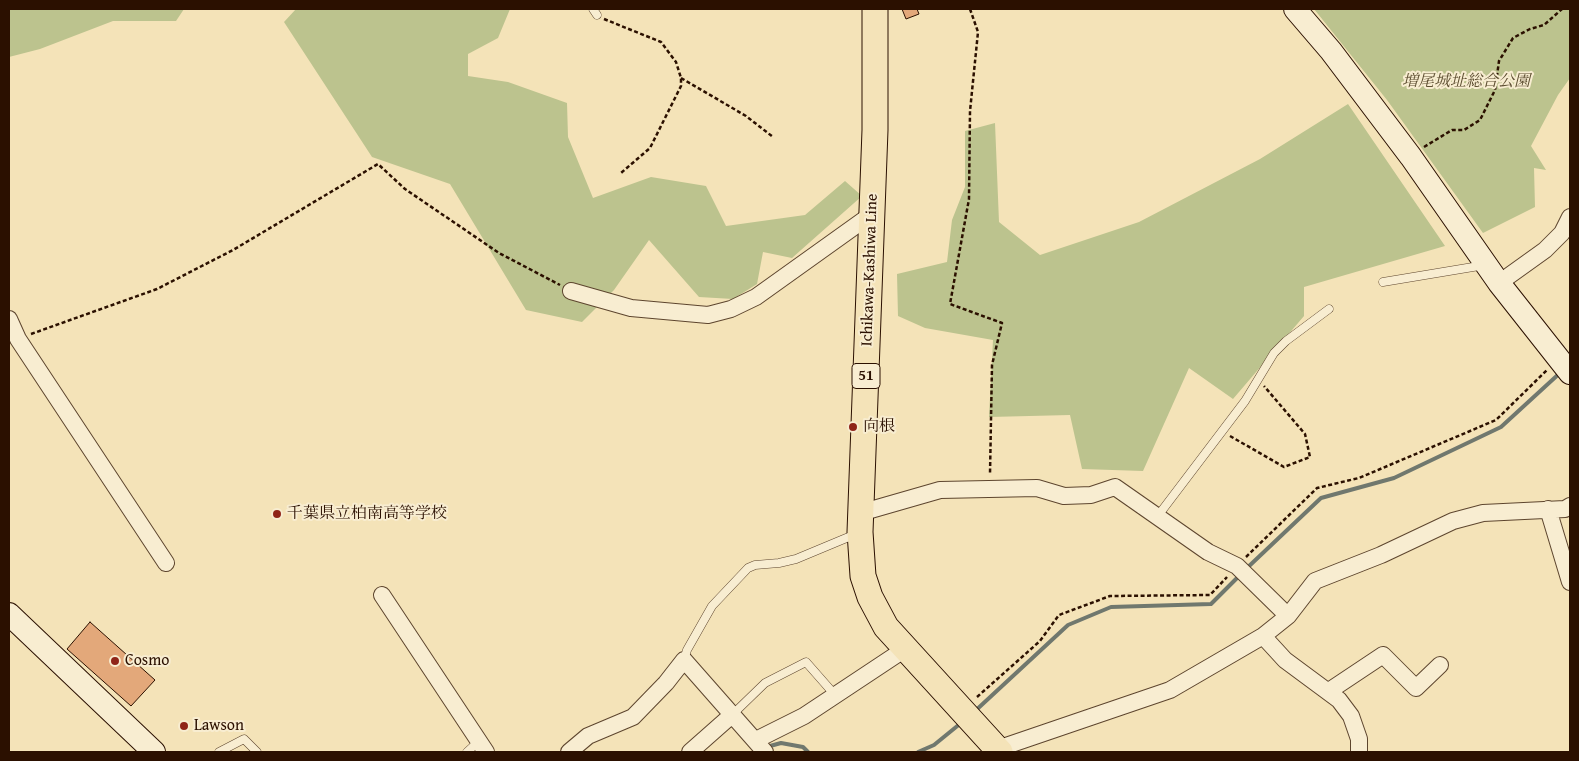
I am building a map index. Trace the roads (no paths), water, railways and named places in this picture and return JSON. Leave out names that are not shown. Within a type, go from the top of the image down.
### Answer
[{"type":"main road","name":"Ichikawa-Kashiwa Line","points":[[875,9],[876,63],[872,214],[860,523],[863,576],[870,597],[886,627],[905,649],[969,711],[996,751]]},
{"type":"street","points":[[1295,9],[1331,51],[1411,157],[1493,274],[1565,365]]},
{"type":"street","points":[[571,291],[631,308],[708,315],[716,313],[731,309],[756,297],[872,214]]},
{"type":"street","points":[[1493,274],[1545,250],[1562,233],[1570,217]]},
{"type":"street","points":[[9,319],[13,340],[166,563]]},
{"type":"street","points":[[860,523],[940,490],[1037,488],[1064,496],[1091,495],[1115,487],[1123,490],[1156,517],[1208,552],[1237,566],[1251,577],[1288,616]]},
{"type":"street","points":[[996,751],[1170,690],[1263,636],[1288,616],[1315,582],[1453,521],[1483,513],[1565,509],[1570,506]]},
{"type":"street","points":[[1548,509],[1570,582]]},
{"type":"street","points":[[382,594],[477,749]]},
{"type":"street","points":[[9,614],[154,752]]},
{"type":"street","points":[[1263,636],[1285,660],[1339,700],[1351,716],[1359,738],[1359,752]]},
{"type":"street","points":[[569,752],[588,736],[632,717],[666,683],[684,660],[760,746],[905,649]]},
{"type":"street","points":[[1328,691],[1383,655],[1416,688],[1440,665]]},
{"type":"street","points":[[690,752],[733,714]]},
{"type":"lane","points":[[1383,282],[1493,274]]},
{"type":"lane","points":[[1156,517],[1223,432],[1274,353],[1286,340],[1329,309]]},
{"type":"lane","points":[[684,660],[687,650],[712,606],[748,568],[796,559],[860,523]]},
{"type":"lane","points":[[733,714],[765,684],[806,662],[835,695]]},
{"type":"lane","points":[[219,752],[244,739],[257,752]]},
{"type":"waterway","points":[[1247,568],[1321,498],[1394,478],[1501,427],[1561,372]]},
{"type":"waterway","points":[[974,712],[1068,625],[1111,607],[1211,604],[1240,575]]},
{"type":"waterway","points":[[918,752],[934,745],[961,723]]},
{"type":"waterway","points":[[770,746],[781,743],[803,747],[808,752]]},
{"type":"place","name":"向根","points":[[853,427]]},
{"type":"place","name":"千葉県立柏南高等学校","points":[[277,514]]},
{"type":"place","name":"Cosmo","points":[[115,661]]},
{"type":"place","name":"Lawson","points":[[184,726]]},
{"type":"park label","name":"増尾城址総合公園","points":[[1466,82]]}]
